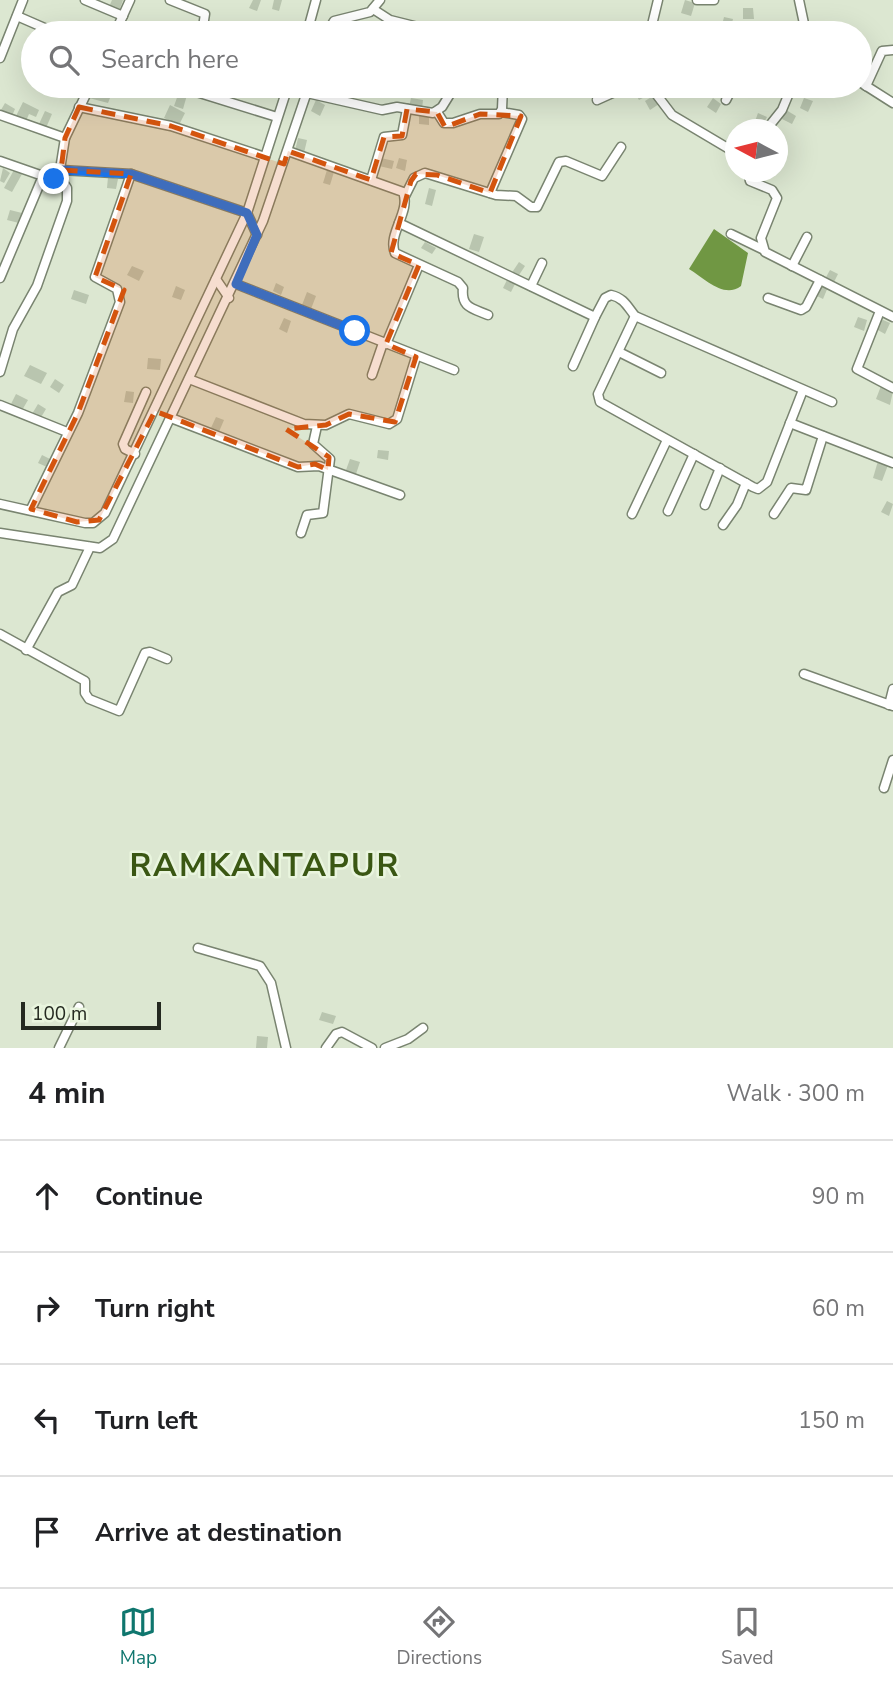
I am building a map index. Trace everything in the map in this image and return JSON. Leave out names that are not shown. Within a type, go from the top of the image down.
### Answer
[{"type":"street","points":[[0,58],[4,36],[17,16],[23,0]]},
{"type":"street","points":[[85,0],[123,16]]},
{"type":"street","points":[[121,21],[130,0]]},
{"type":"street","points":[[170,0],[205,15],[204,21]]},
{"type":"street","points":[[310,21],[316,0]]},
{"type":"street","points":[[334,21],[373,9],[380,0]]},
{"type":"street","points":[[653,21],[658,0]]},
{"type":"street","points":[[697,0],[713,0]]},
{"type":"street","points":[[799,0],[803,21]]},
{"type":"street","points":[[373,9],[394,21]]},
{"type":"street","points":[[17,16],[28,21]]},
{"type":"street","points":[[872,68],[882,51],[893,50]]},
{"type":"street","points":[[872,90],[893,103]]},
{"type":"street","points":[[0,372],[13,329],[37,286],[67,201],[67,188],[60,173],[65,138],[84,98]]},
{"type":"street","points":[[216,98],[278,117]]},
{"type":"street","points":[[0,504],[32,509],[77,522],[93,523],[105,513],[247,213],[284,98]]},
{"type":"street","points":[[0,533],[90,547],[106,545],[118,532],[236,284],[257,235],[305,98]]},
{"type":"street","points":[[340,98],[382,110],[437,112]]},
{"type":"street","points":[[437,112],[447,98]]},
{"type":"street","points":[[501,112],[502,98]]},
{"type":"street","points":[[597,100],[601,98]]},
{"type":"street","points":[[659,98],[672,116],[725,147]]},
{"type":"street","points":[[775,119],[787,98]]},
{"type":"street","points":[[79,107],[172,126],[265,157]]},
{"type":"street","points":[[371,180],[384,137],[402,135],[407,109]]},
{"type":"street","points":[[437,112],[444,123],[449,124],[475,114],[501,112],[519,115],[522,119],[490,193]]},
{"type":"street","points":[[0,115],[65,138]]},
{"type":"street","points":[[488,315],[465,305],[463,288],[458,282],[395,254],[393,244],[405,196],[414,178],[425,173],[490,193],[516,196],[531,207],[537,207],[559,162],[566,161],[602,176],[621,147]]},
{"type":"street","points":[[288,151],[371,180],[405,196]]},
{"type":"street","points":[[0,161],[54,179],[60,173],[131,174],[247,213],[257,235]]},
{"type":"street","points":[[32,509],[78,413],[120,302],[117,289],[95,277],[131,174]]},
{"type":"street","points":[[0,279],[43,176]]},
{"type":"street","points":[[752,182],[772,190],[777,198],[761,238],[762,249]]},
{"type":"street","points":[[399,223],[595,317]]},
{"type":"street","points":[[731,234],[893,317]]},
{"type":"street","points":[[792,266],[807,237]]},
{"type":"street","points":[[531,286],[542,263]]},
{"type":"street","points":[[372,375],[419,265]]},
{"type":"street","points":[[216,279],[229,298]]},
{"type":"street","points":[[768,298],[801,310],[806,307],[820,280]]},
{"type":"street","points":[[236,284],[454,370]]},
{"type":"street","points":[[573,366],[605,298],[611,295],[625,301],[635,316],[832,402]]},
{"type":"street","points":[[880,312],[857,369],[893,388]]},
{"type":"street","points":[[635,316],[598,394],[600,402],[758,489],[768,482],[803,390]]},
{"type":"street","points":[[619,352],[661,373]]},
{"type":"street","points":[[189,379],[304,424],[331,424],[349,414],[367,415],[384,423],[395,422],[416,357]]},
{"type":"street","points":[[135,454],[125,449],[123,444],[146,392]]},
{"type":"street","points":[[0,405],[67,432]]},
{"type":"street","points":[[171,418],[298,467],[315,465],[400,495]]},
{"type":"street","points":[[790,423],[893,463]]},
{"type":"street","points":[[301,533],[307,515],[323,513],[329,457],[313,444],[317,426]]},
{"type":"street","points":[[774,514],[791,488],[806,490],[823,436]]},
{"type":"street","points":[[632,514],[667,440]]},
{"type":"street","points":[[668,511],[694,454]]},
{"type":"street","points":[[705,505],[720,468]]},
{"type":"street","points":[[723,525],[737,505],[746,483]]},
{"type":"street","points":[[26,650],[55,596],[72,585],[90,547]]},
{"type":"street","points":[[0,634],[85,681],[85,693],[89,699],[119,711],[145,653],[150,652],[167,659]]},
{"type":"street","points":[[804,674],[891,705],[893,689]]},
{"type":"street","points":[[884,788],[893,760]]},
{"type":"street","points":[[198,948],[260,966],[271,983],[286,1048]]},
{"type":"street","points":[[59,1048],[79,1007]]},
{"type":"street","points":[[385,1048],[408,1039],[423,1028]]},
{"type":"street","points":[[326,1048],[335,1034],[341,1032],[372,1048]]},
{"type":"highlighted area","points":[[79,107],[171,126],[284,164],[288,151],[371,180],[384,137],[402,136],[407,109],[437,112],[445,127],[480,114],[521,116],[490,193],[437,175],[416,174],[411,181],[391,253],[419,265],[386,344],[416,357],[395,422],[349,414],[326,425],[286,429],[329,457],[328,470],[315,464],[298,467],[155,411],[99,520],[77,522],[31,509],[78,413],[124,290],[95,277],[131,174],[61,170],[65,138]]},
{"type":"shaded area","points":[[714,229],[748,253],[741,286],[735,289],[721,289],[689,269]]},
{"type":"building","points":[[112,0],[123,0],[119,11],[109,7]]},
{"type":"building","points":[[253,0],[261,0],[257,11],[249,8]]},
{"type":"building","points":[[274,0],[282,0],[279,11],[272,9]]},
{"type":"building","points":[[685,0],[695,3],[691,16],[681,13]]},
{"type":"building","points":[[743,8],[753,8],[754,19],[743,19]]},
{"type":"building","points":[[89,98],[110,98],[108,103]]},
{"type":"building","points":[[177,98],[186,98],[183,109],[174,106]]},
{"type":"building","points":[[411,98],[423,100],[422,109],[409,107]]},
{"type":"building","points":[[654,98],[659,104],[650,110],[645,101]]},
{"type":"building","points":[[713,98],[721,104],[716,113],[707,107]]},
{"type":"building","points":[[804,98],[813,101],[808,112],[800,108]]},
{"type":"building","points":[[316,100],[325,105],[320,116],[311,111]]},
{"type":"building","points":[[23,102],[39,110],[36,117],[29,114],[26,121],[16,116]]},
{"type":"building","points":[[5,103],[15,109],[12,116],[1,110]]},
{"type":"building","points":[[170,105],[185,113],[179,125],[164,118]]},
{"type":"building","points":[[786,110],[796,116],[792,124],[788,119],[782,119]]},
{"type":"building","points":[[45,111],[52,114],[46,128],[39,124]]},
{"type":"building","points":[[758,113],[767,117],[766,119],[756,119]]},
{"type":"building","points":[[419,116],[429,117],[429,125],[419,124]]},
{"type":"building","points":[[298,138],[307,140],[304,153],[295,151]]},
{"type":"building","points":[[381,158],[394,161],[392,169],[379,166]]},
{"type":"building","points":[[399,158],[407,160],[405,171],[396,168]]},
{"type":"building","points":[[3,168],[10,173],[4,183],[0,181]]},
{"type":"building","points":[[14,170],[22,174],[12,192],[4,188]]},
{"type":"building","points":[[327,170],[334,172],[330,185],[323,183]]},
{"type":"building","points":[[108,177],[118,179],[116,189],[107,188]]},
{"type":"building","points":[[429,188],[436,190],[432,206],[425,204]]},
{"type":"building","points":[[10,210],[22,213],[19,223],[7,220]]},
{"type":"building","points":[[474,234],[484,237],[479,252],[469,249]]},
{"type":"building","points":[[425,242],[436,248],[432,254],[421,248]]},
{"type":"building","points":[[519,262],[525,266],[517,278],[511,274]]},
{"type":"building","points":[[132,266],[144,271],[139,281],[127,275]]},
{"type":"building","points":[[830,270],[838,274],[833,284],[825,279]]},
{"type":"building","points":[[508,278],[516,282],[511,292],[503,288]]},
{"type":"building","points":[[276,283],[284,287],[281,295],[273,291]]},
{"type":"building","points":[[821,283],[828,287],[823,299],[815,295]]},
{"type":"building","points":[[176,286],[185,290],[181,300],[172,297]]},
{"type":"building","points":[[74,290],[89,295],[86,304],[71,299]]},
{"type":"building","points":[[307,292],[316,296],[311,309],[302,305]]},
{"type":"building","points":[[858,317],[867,320],[864,331],[854,327]]},
{"type":"building","points":[[284,318],[291,321],[287,333],[279,329]]},
{"type":"building","points":[[881,319],[890,323],[885,334],[876,329]]},
{"type":"building","points":[[148,358],[161,359],[160,370],[147,369]]},
{"type":"building","points":[[30,365],[47,373],[41,384],[24,376]]},
{"type":"building","points":[[55,379],[64,385],[59,393],[50,387]]},
{"type":"building","points":[[881,386],[893,391],[890,405],[876,399]]},
{"type":"building","points":[[126,391],[134,392],[133,403],[124,402]]},
{"type":"building","points":[[16,394],[28,400],[21,412],[10,406]]},
{"type":"building","points":[[38,404],[46,409],[40,419],[32,414]]},
{"type":"building","points":[[216,417],[224,420],[218,434],[210,430]]},
{"type":"building","points":[[378,450],[389,451],[388,460],[377,458]]},
{"type":"building","points":[[42,455],[50,459],[47,467],[38,463]]},
{"type":"building","points":[[350,459],[360,462],[356,474],[346,470]]},
{"type":"building","points":[[878,461],[888,465],[882,481],[873,478]]},
{"type":"building","points":[[887,501],[893,504],[889,516],[881,512]]},
{"type":"building","points":[[322,1012],[336,1016],[333,1024],[319,1020]]},
{"type":"building","points":[[257,1036],[268,1037],[267,1048],[256,1048]]},
{"type":"district","name":"RAMKANTAPUR","points":[[265,865]]},
{"type":"route","points":[[54,179],[59,176],[61,170],[131,174],[247,213],[257,235],[236,284],[355,331]]}]
